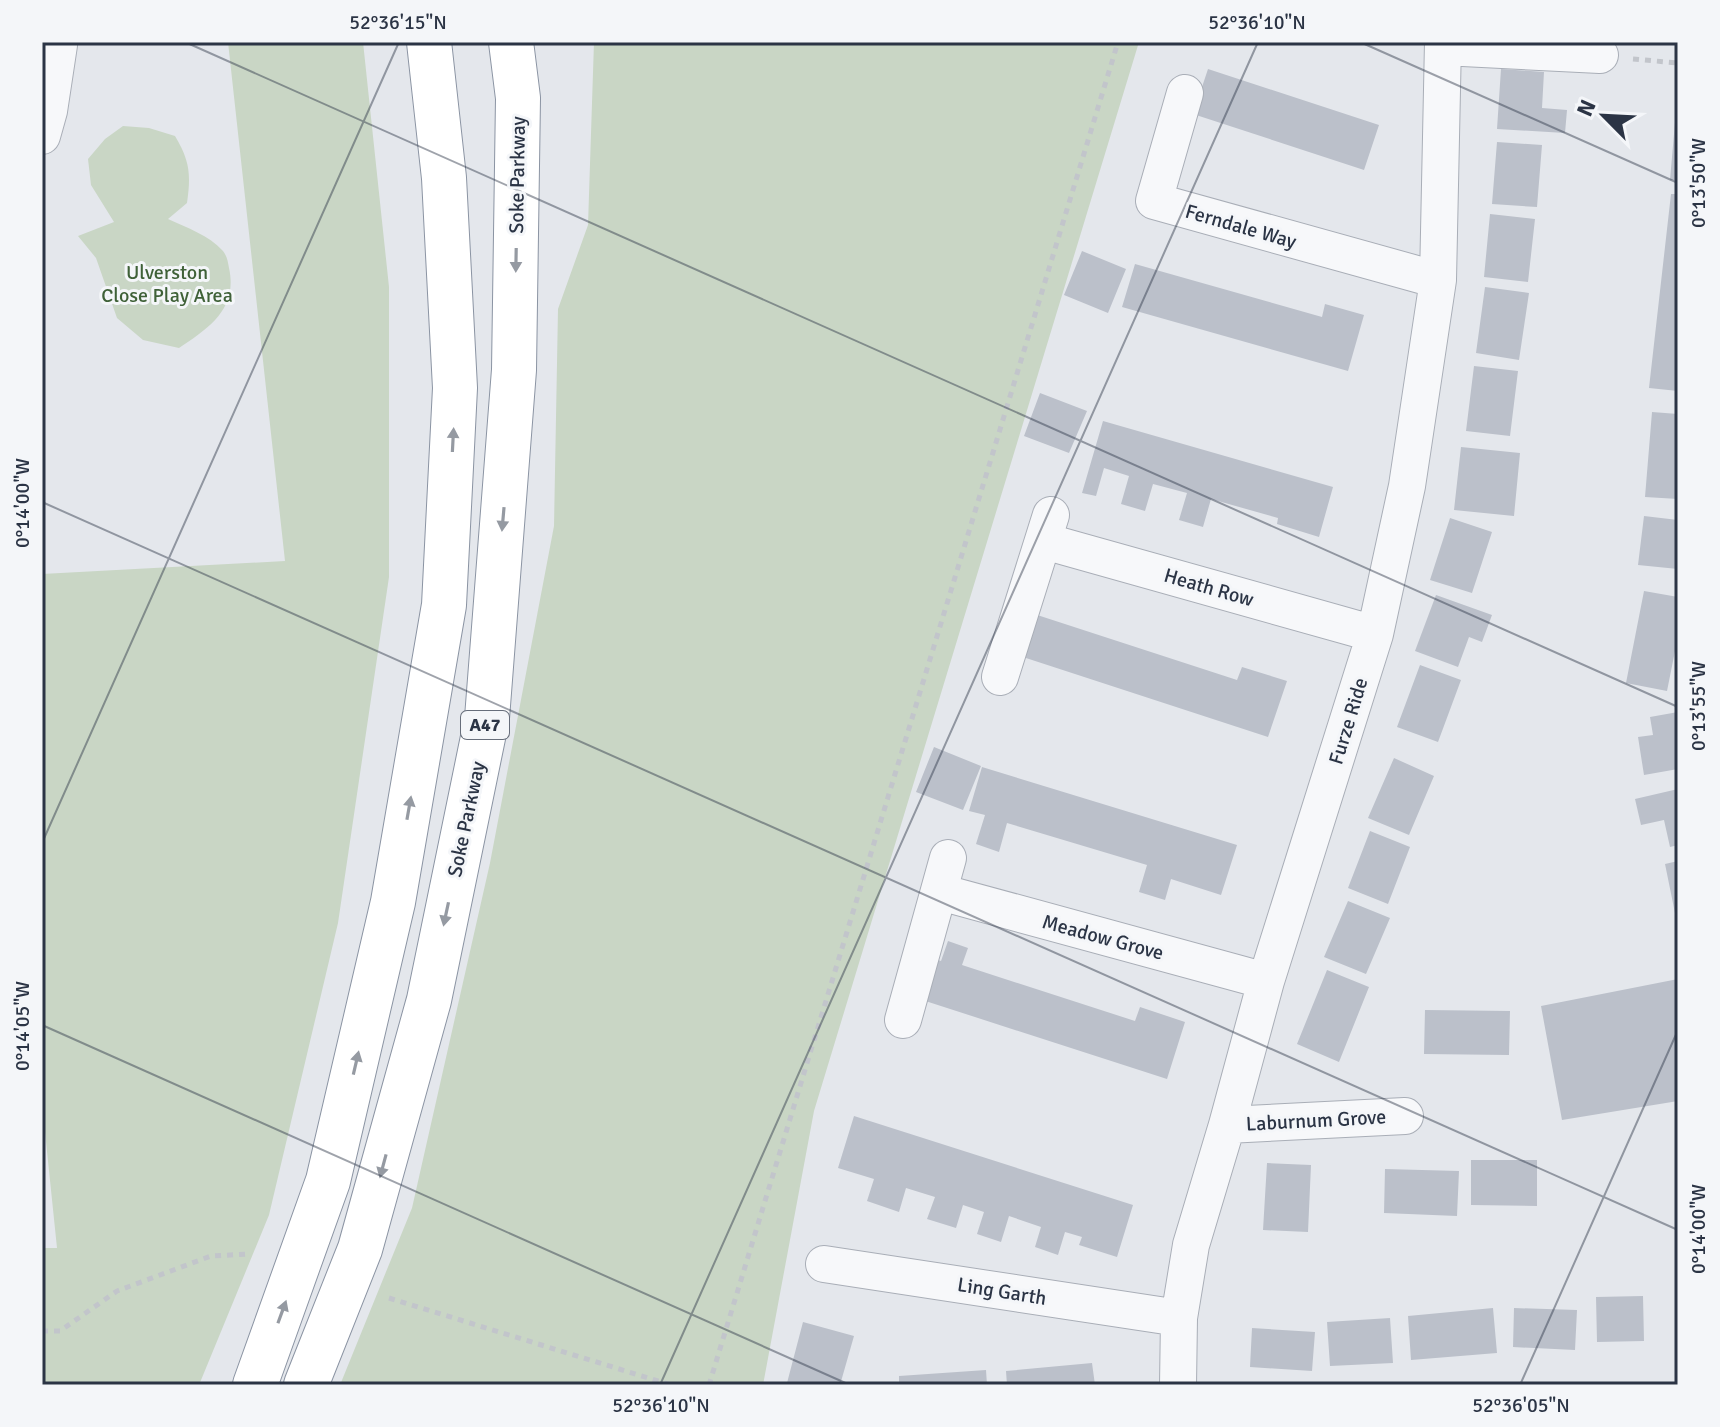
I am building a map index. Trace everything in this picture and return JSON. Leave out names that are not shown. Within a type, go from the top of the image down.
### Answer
[{"type":"highway","points":[[255,1385],[328,1181],[393,902],[444,605],[455,388],[444,178],[429,42]]},
{"type":"highway","name":"Soke Parkway","points":[[306,1385],[360,1249],[429,1000],[487,718],[514,370],[518,98],[511,42]]},
{"type":"street","points":[[1443,44],[1600,55]]},
{"type":"street","name":"Furze Ride","points":[[1178,1385],[1179,1318],[1191,1245],[1266,981],[1375,634],[1407,486],[1438,280],[1443,44]]},
{"type":"street","points":[[42,136],[59,45]]},
{"type":"street","name":"Ferndale Way","points":[[1185,93],[1154,201],[1438,280]]},
{"type":"street","name":"Heath Row","points":[[1000,677],[1047,528],[1375,634]]},
{"type":"street","points":[[903,1020],[948,858]]},
{"type":"street","name":"Meadow Grove","points":[[940,892],[1266,981]]},
{"type":"street","name":"Laburnum Grove","points":[[1227,1125],[1405,1116]]},
{"type":"street","name":"Ling Garth","points":[[824,1264],[1179,1318]]},
{"type":"path","points":[[709,1385],[1118,42]]},
{"type":"path","points":[[1600,55],[1678,63]]},
{"type":"path","points":[[42,1331],[60,1331],[117,1291],[211,1256],[250,1254]]},
{"type":"path","points":[[389,1298],[671,1385]]},
{"type":"green space","points":[[228,42],[363,42],[389,287],[389,577],[338,923],[269,1215],[199,1385],[42,1385],[42,1248],[57,1248],[42,1103],[42,574],[285,561]]},
{"type":"green space","points":[[594,42],[1139,42],[814,1111],[763,1385],[340,1385],[412,1208],[490,863],[554,526],[558,309],[588,225]]},
{"type":"green space","name":"Ulverston Close Play Area","points":[[123,126],[149,128],[175,136],[186,161],[188,193],[187,203],[168,219],[211,241],[223,251],[228,261],[231,282],[225,306],[210,325],[179,348],[143,340],[117,318],[96,258],[78,236],[114,222],[91,185],[88,159],[105,139]]},
{"type":"building","points":[[1208,69],[1379,125],[1364,170],[1193,114]]},
{"type":"building","points":[[1501,69],[1544,72],[1542,108],[1567,110],[1565,133],[1497,129]]},
{"type":"building","points":[[1676,111],[1678,180],[1670,180]]},
{"type":"building","points":[[1497,142],[1542,145],[1537,207],[1492,204]]},
{"type":"building","points":[[1671,194],[1678,194],[1678,391],[1649,388]]},
{"type":"building","points":[[1490,214],[1535,219],[1528,282],[1484,277]]},
{"type":"building","points":[[1082,251],[1126,269],[1108,313],[1064,295]]},
{"type":"building","points":[[1135,264],[1322,317],[1325,304],[1364,315],[1348,371],[1122,307]]},
{"type":"building","points":[[1485,287],[1529,293],[1519,360],[1476,353]]},
{"type":"building","points":[[1474,366],[1518,371],[1510,436],[1466,431]]},
{"type":"building","points":[[1040,393],[1087,411],[1069,453],[1024,436]]},
{"type":"building","points":[[1652,412],[1678,414],[1678,499],[1645,497]]},
{"type":"building","points":[[1103,421],[1333,487],[1319,537],[1277,524],[1278,518],[1211,499],[1203,527],[1179,520],[1187,493],[1153,484],[1145,511],[1121,504],[1129,476],[1104,468],[1096,496],[1082,493]]},
{"type":"building","points":[[1461,447],[1520,453],[1514,516],[1454,510]]},
{"type":"building","points":[[1644,516],[1678,520],[1678,569],[1638,565]]},
{"type":"building","points":[[1450,518],[1492,532],[1472,593],[1430,580]]},
{"type":"building","points":[[1644,591],[1678,597],[1678,636],[1667,691],[1626,683]]},
{"type":"building","points":[[1436,595],[1492,615],[1482,642],[1469,637],[1458,667],[1415,651]]},
{"type":"building","points":[[1028,612],[1237,680],[1242,667],[1287,681],[1268,737],[1014,654]]},
{"type":"building","points":[[1420,665],[1461,680],[1438,742],[1397,727]]},
{"type":"building","points":[[1678,712],[1678,769],[1644,775],[1638,737],[1653,735],[1650,717]]},
{"type":"building","points":[[934,747],[981,766],[963,810],[916,792]]},
{"type":"building","points":[[1394,758],[1434,776],[1409,835],[1368,818]]},
{"type":"building","points":[[982,767],[1237,845],[1221,895],[1171,879],[1165,900],[1139,892],[1147,865],[1007,823],[999,852],[976,844],[985,815],[969,811]]},
{"type":"building","points":[[1678,789],[1678,845],[1670,847],[1664,820],[1641,825],[1635,799]]},
{"type":"building","points":[[1370,831],[1410,847],[1388,904],[1348,888]]},
{"type":"building","points":[[1678,861],[1678,923],[1677,923],[1665,864]]},
{"type":"building","points":[[1348,901],[1390,918],[1366,974],[1324,957]]},
{"type":"building","points":[[948,941],[968,948],[962,965],[1135,1021],[1140,1007],[1185,1022],[1167,1079],[913,997],[926,956],[941,961]]},
{"type":"building","points":[[1327,970],[1369,987],[1339,1062],[1297,1044]]},
{"type":"building","points":[[1678,979],[1678,1101],[1562,1120],[1541,1006]]},
{"type":"building","points":[[1425,1010],[1510,1011],[1509,1055],[1424,1054]]},
{"type":"building","points":[[854,1116],[1133,1205],[1117,1257],[1079,1245],[1082,1237],[1065,1232],[1058,1255],[1035,1247],[1041,1227],[1009,1216],[1001,1242],[977,1234],[984,1212],[963,1205],[956,1228],[927,1219],[935,1197],[906,1188],[899,1212],[867,1201],[874,1179],[838,1168]]},
{"type":"building","points":[[1471,1160],[1537,1160],[1537,1206],[1471,1205]]},
{"type":"building","points":[[1267,1163],[1311,1165],[1308,1232],[1263,1230]]},
{"type":"building","points":[[1385,1169],[1459,1171],[1457,1216],[1384,1213]]},
{"type":"building","points":[[1643,1296],[1644,1341],[1597,1342],[1596,1297]]},
{"type":"building","points":[[1493,1308],[1497,1353],[1411,1360],[1408,1316]]},
{"type":"building","points":[[1514,1308],[1577,1310],[1575,1350],[1513,1347]]},
{"type":"building","points":[[1390,1318],[1393,1363],[1330,1366],[1327,1322]]},
{"type":"building","points":[[803,1322],[854,1336],[840,1385],[787,1383]]},
{"type":"building","points":[[1252,1328],[1315,1332],[1312,1371],[1250,1367]]},
{"type":"building","points":[[1092,1363],[1095,1385],[1007,1385],[1006,1371]]},
{"type":"building","points":[[986,1370],[987,1385],[899,1385],[899,1376]]}]
